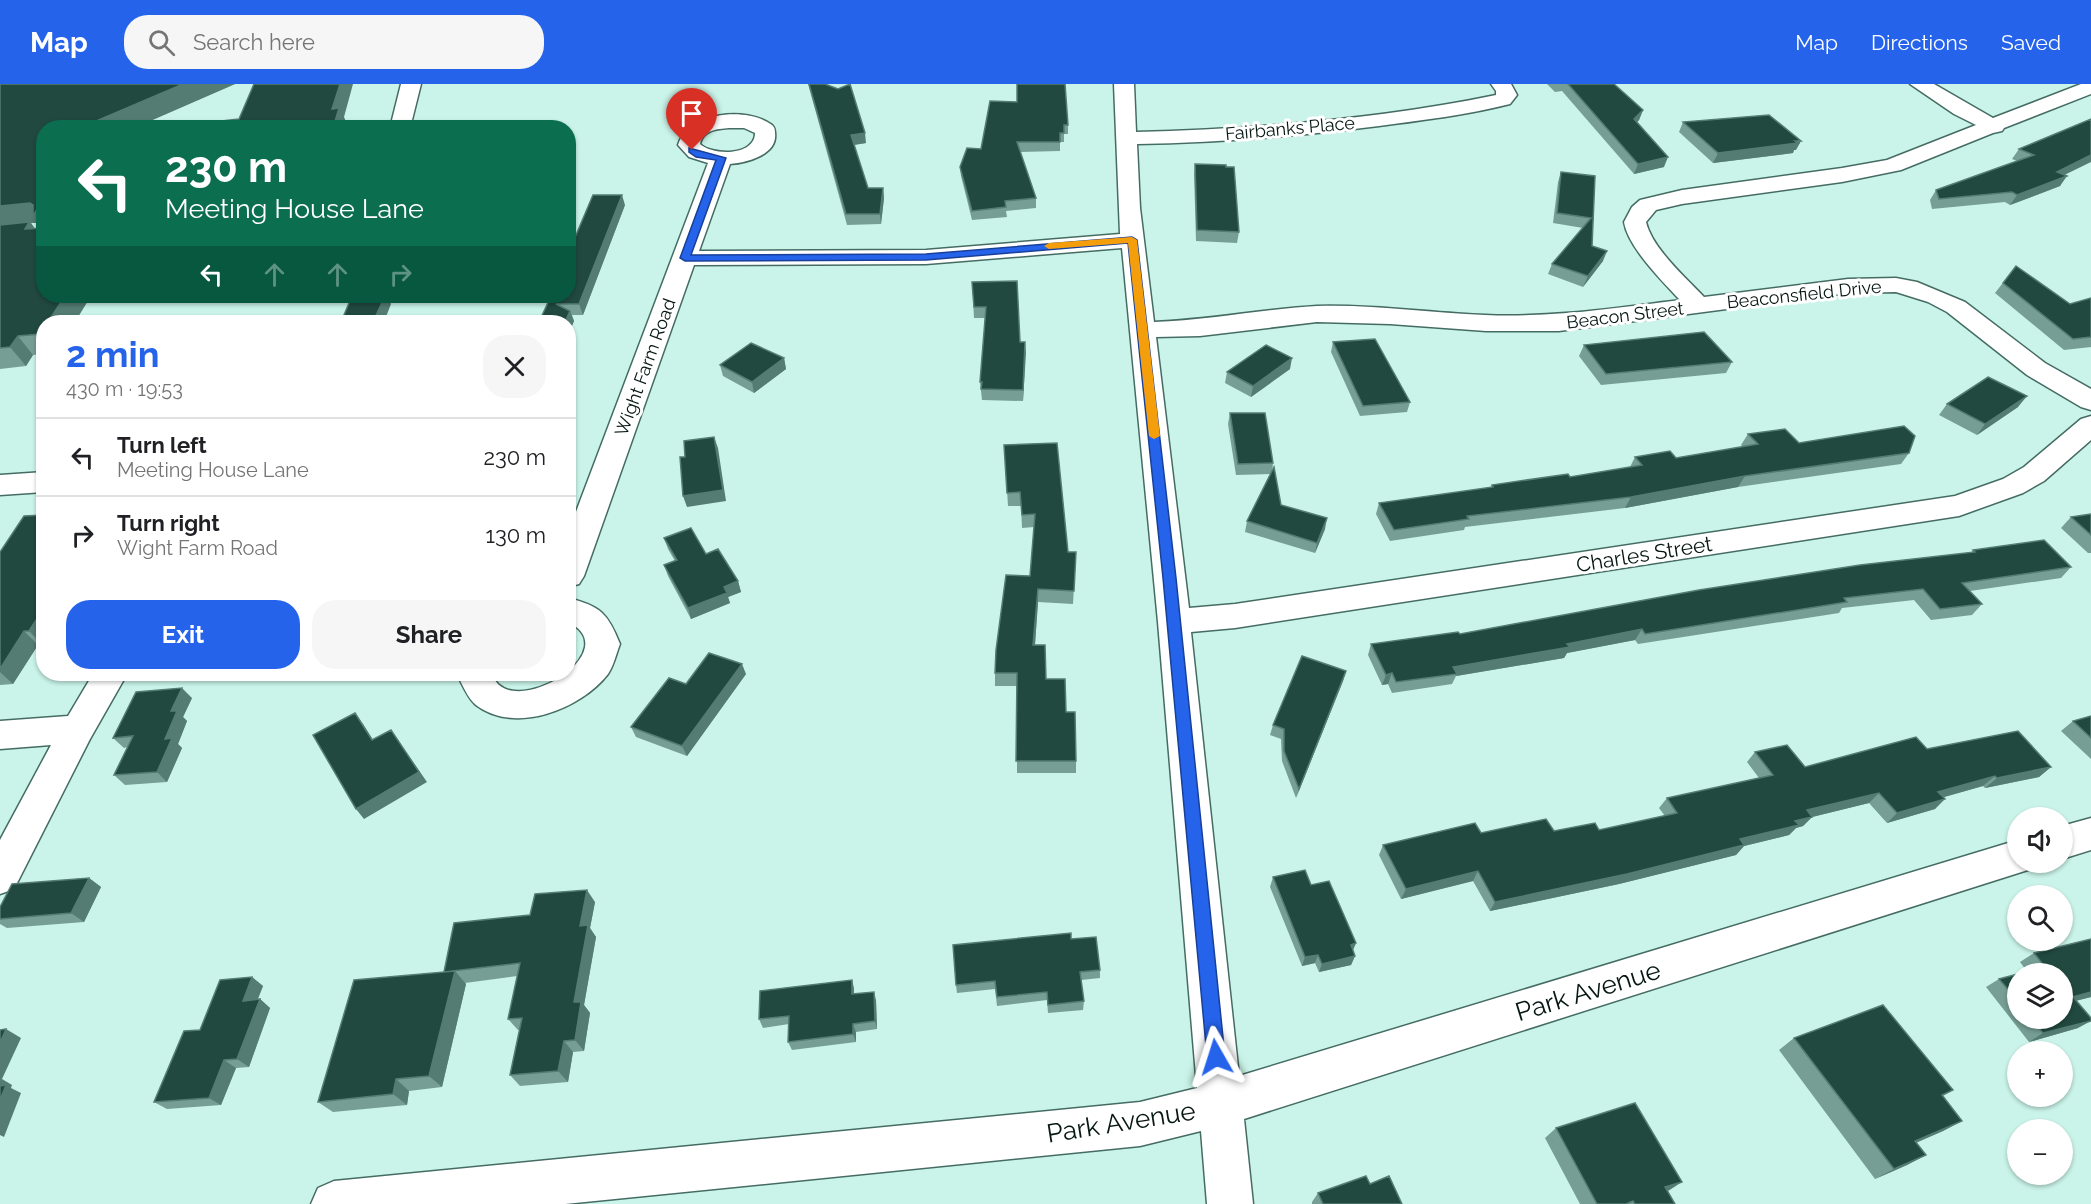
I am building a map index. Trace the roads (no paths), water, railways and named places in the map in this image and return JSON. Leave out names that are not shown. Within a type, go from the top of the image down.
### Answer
[{"type":"street","points":[[402,120],[411,84]]},
{"type":"street","points":[[1124,84],[1132,240],[1174,622],[1230,1204]]},
{"type":"street","name":"Fairbanks Place","points":[[1126,138],[1182,137],[1280,130],[1455,110],[1503,100],[1507,95],[1501,84]]},
{"type":"street","points":[[1920,84],[1961,110],[1995,127]]},
{"type":"street","name":"Beacon Street","points":[[1698,306],[1669,275],[1636,232],[1635,222],[1640,212],[1648,205],[1682,196],[1842,175],[1893,165],[1995,127],[2091,87]]},
{"type":"street","points":[[1438,91],[1455,110]]},
{"type":"street","name":"Wight Farm Road","points":[[576,554],[721,158]]},
{"type":"street","points":[[685,258],[926,257],[1132,240]]},
{"type":"street","name":"Beaconsfield Drive","points":[[1698,306],[1871,284],[1917,289],[1956,307],[2036,369],[2091,401]]},
{"type":"street","name":"Beacon Street","points":[[1143,330],[1200,328],[1317,314],[1390,316],[1486,323],[1550,323],[1698,306]]},
{"type":"street","name":"Charles Street","points":[[1174,622],[1235,616],[1959,506],[2013,486],[2034,474],[2091,425]]},
{"type":"street","points":[[0,485],[36,483]]},
{"type":"street","points":[[476,681],[477,686],[489,697],[506,703],[526,705],[548,700],[569,690],[587,677],[598,661],[603,645],[600,630],[590,619],[576,613]]},
{"type":"street","points":[[0,877],[106,681]]},
{"type":"street","points":[[0,735],[78,729]]},
{"type":"street","points":[[2073,840],[2091,834]]},
{"type":"street","name":"Park Avenue","points":[[334,1204],[1140,1124],[1221,1104],[2007,860]]}]
